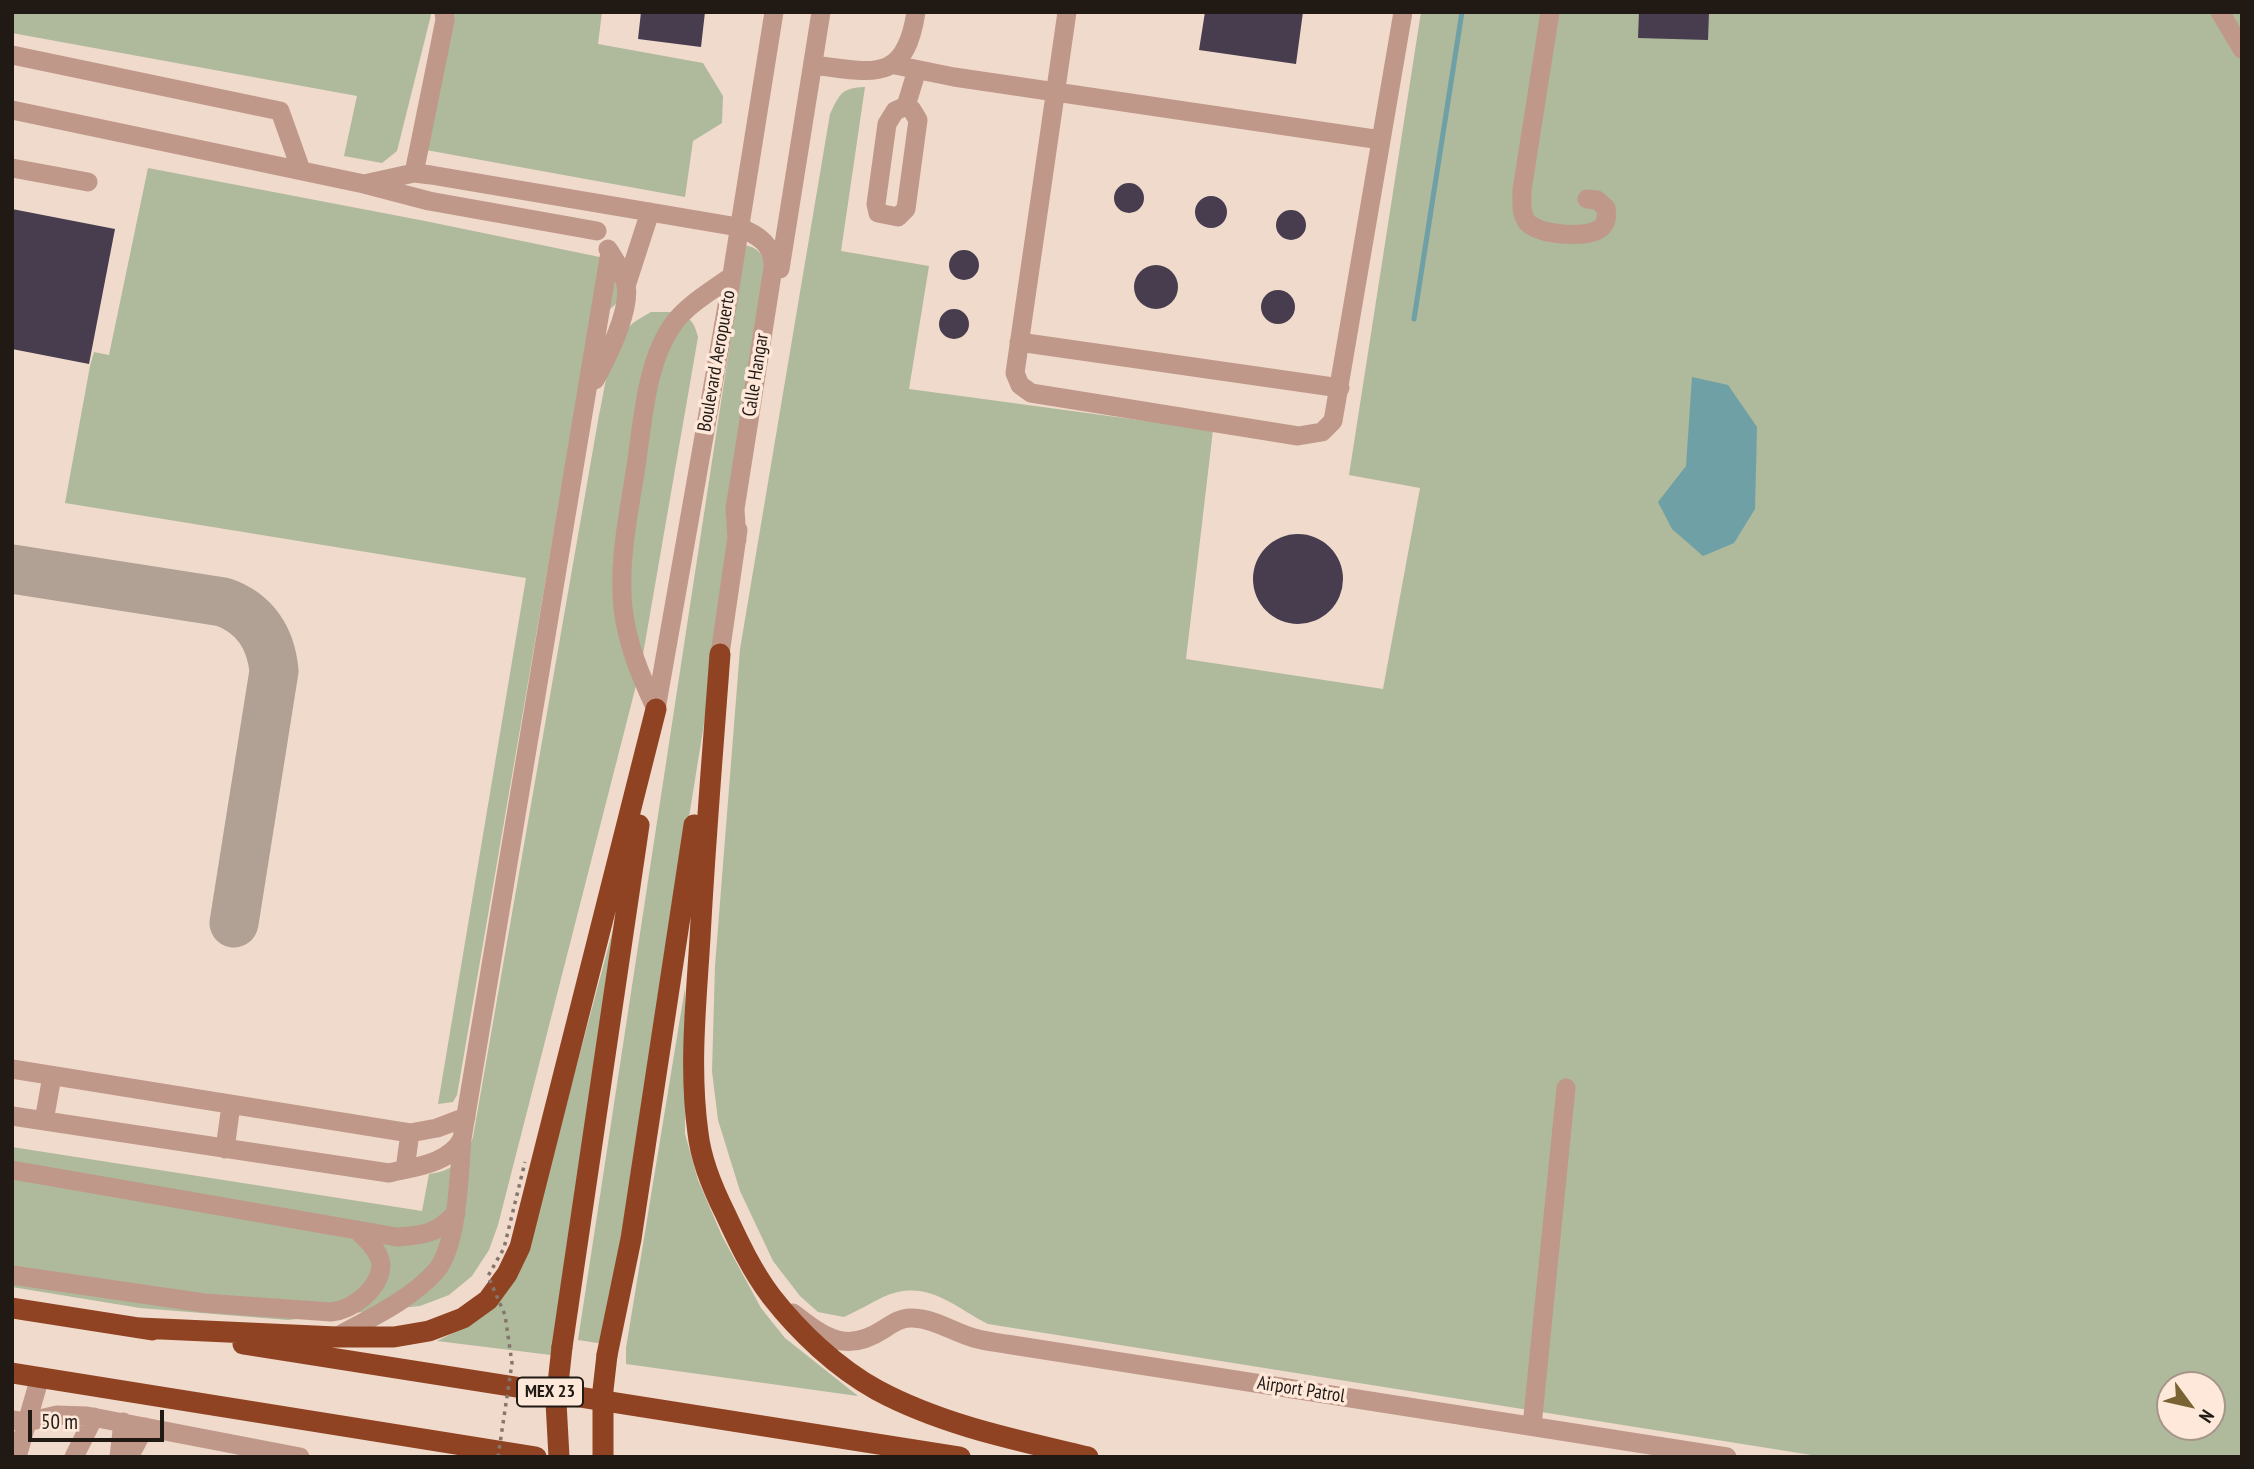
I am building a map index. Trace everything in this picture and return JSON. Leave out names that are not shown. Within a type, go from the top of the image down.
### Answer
[{"type":"highway","points":[[720,654],[693,1051],[698,1135],[714,1189],[739,1244],[770,1295],[801,1329],[834,1361],[875,1389],[926,1413],[1087,1457]]},
{"type":"highway","points":[[603,1457],[603,1390],[607,1355],[631,1239],[720,654]]},
{"type":"highway","points":[[140,1328],[394,1337],[429,1331],[463,1318],[488,1300],[507,1274],[520,1247],[656,709]]},
{"type":"highway","points":[[559,1457],[556,1402],[562,1347],[656,709]]},
{"type":"highway","name":"MEX 23","points":[[12,1308],[960,1457]]},
{"type":"highway","points":[[12,1373],[531,1456]]},
{"type":"street","points":[[414,173],[446,20],[444,12]]},
{"type":"street","name":"Boulevard Aeropuerto","points":[[656,709],[732,276],[774,12]]},
{"type":"street","points":[[720,654],[821,12]]},
{"type":"street","points":[[895,65],[907,48],[913,33],[916,12]]},
{"type":"street","points":[[1067,12],[1015,373],[1020,385],[1031,393],[1298,436],[1322,432],[1333,421],[1403,12]]},
{"type":"street","points":[[1550,12],[1522,190],[1522,211],[1529,224],[1543,232],[1592,232],[1601,228],[1607,219],[1606,208],[1597,200],[1587,199]]},
{"type":"street","points":[[2220,12],[2242,49]]},
{"type":"street","points":[[12,55],[280,111],[301,170]]},
{"type":"street","points":[[813,65],[873,72],[895,65],[1055,92],[1381,140]]},
{"type":"street","points":[[906,106],[918,120],[906,209],[898,217],[892,217],[878,213],[876,204],[887,124],[895,111],[906,106],[917,70]]},
{"type":"street","points":[[12,110],[301,170],[412,197],[597,231]]},
{"type":"street","points":[[12,168],[88,182]]},
{"type":"street","points":[[364,184],[414,173],[738,227]]},
{"type":"street","points":[[583,200],[597,231],[622,272],[626,286],[626,301],[619,323],[603,365],[585,400]]},
{"type":"street","points":[[626,286],[650,212]]},
{"type":"street","name":"Calle Hangar","points":[[737,540],[735,509],[773,259],[766,243],[751,232],[738,227]]},
{"type":"street","points":[[335,1337],[405,1298],[438,1269],[452,1235],[462,1139],[610,252]]},
{"type":"street","points":[[656,709],[628,639],[621,562],[650,377],[674,323],[700,298],[732,276]]},
{"type":"street","points":[[1019,342],[1340,388]]},
{"type":"street","points":[[12,1069],[410,1133],[437,1128],[466,1117]]},
{"type":"street","points":[[44,1121],[52,1076]]},
{"type":"street","points":[[1532,1426],[1566,1088]]},
{"type":"street","points":[[225,1149],[231,1105]]},
{"type":"street","points":[[12,1116],[389,1173],[443,1158],[458,1147],[462,1139]]},
{"type":"street","points":[[405,1169],[410,1133]]},
{"type":"street","points":[[12,1170],[397,1237],[422,1236],[440,1229],[456,1213]]},
{"type":"street","points":[[12,1275],[204,1303],[342,1311],[359,1301],[376,1282],[381,1265],[374,1248],[357,1230]]},
{"type":"street","name":"Airport Patrol","points":[[770,1295],[810,1326],[834,1339],[850,1343],[866,1339],[908,1317],[928,1319],[974,1338],[1006,1344],[1727,1457]]},
{"type":"street","points":[[18,1457],[20,1421],[40,1377]]},
{"type":"street","points":[[20,1421],[57,1415],[94,1417],[145,1427],[227,1449],[300,1457]]},
{"type":"street","points":[[74,1457],[94,1417]]},
{"type":"street","points":[[119,1457],[123,1422]]},
{"type":"street","points":[[129,1457],[145,1427]]},
{"type":"path","points":[[498,1457],[512,1363],[505,1315],[488,1276],[504,1248],[525,1162]]},
{"type":"green space","points":[[12,12],[430,12],[431,15],[397,151],[382,163],[344,156],[357,96],[12,33]]},
{"type":"green space","points":[[453,12],[602,12],[598,44],[703,63],[723,96],[722,123],[693,141],[685,197],[426,150]]},
{"type":"green space","points":[[1421,12],[2242,12],[2242,1457],[1824,1457],[988,1324],[950,1302],[925,1292],[898,1292],[844,1317],[818,1312],[800,1296],[773,1261],[740,1191],[718,1120],[712,1071],[715,966],[740,649],[830,114],[839,96],[846,90],[865,87],[841,251],[929,266],[909,389],[1213,430],[1186,659],[1383,689],[1420,488],[1349,475]]},
{"type":"green space","points":[[148,168],[619,261],[619,301],[598,320],[586,346],[457,1095],[453,1102],[438,1104],[526,578],[65,503],[90,366],[94,352],[109,355]]},
{"type":"green space","points":[[745,245],[758,251],[765,265],[726,518],[733,544],[604,1344],[578,1340]]},
{"type":"green space","points":[[651,312],[682,314],[692,322],[698,337],[641,666],[498,1225],[489,1250],[472,1276],[449,1295],[420,1306],[288,1320],[140,1308],[12,1287],[12,1147],[422,1211],[429,1174],[451,1167],[466,1152],[473,1137],[606,379],[618,342],[633,323]]},
{"type":"green space","points":[[627,877],[551,1355],[437,1341],[471,1324],[528,1248]]},
{"type":"green space","points":[[685,988],[685,1134],[698,1180],[722,1236],[761,1308],[785,1338],[858,1396],[626,1364],[626,1348]]},
{"type":"water","points":[[1692,377],[1728,385],[1757,427],[1755,509],[1734,543],[1703,556],[1672,529],[1658,502],[1686,466]]},
{"type":"building","points":[[641,12],[705,12],[701,47],[638,39]]},
{"type":"building","points":[[1205,12],[1303,12],[1296,64],[1199,50]]},
{"type":"building","points":[[1639,12],[1709,12],[1708,40],[1638,38]]},
{"type":"building","points":[[1129,183],[1140,187],[1144,198],[1140,209],[1129,213],[1118,209],[1114,198],[1118,187]]},
{"type":"building","points":[[1211,196],[1222,201],[1227,212],[1222,223],[1211,228],[1200,223],[1195,212],[1200,201]]},
{"type":"building","points":[[12,209],[115,229],[89,364],[12,349]]},
{"type":"building","points":[[1291,210],[1302,214],[1306,225],[1302,236],[1291,240],[1280,236],[1276,225],[1280,214]]},
{"type":"building","points":[[964,250],[975,254],[979,265],[975,276],[964,280],[953,276],[949,265],[953,254]]},
{"type":"building","points":[[1156,265],[1171,272],[1178,287],[1171,302],[1156,309],[1141,302],[1134,287],[1141,272]]},
{"type":"building","points":[[1278,290],[1290,295],[1295,307],[1290,319],[1278,324],[1266,319],[1261,307],[1266,295]]},
{"type":"building","points":[[954,309],[965,313],[969,324],[965,335],[954,339],[943,335],[939,324],[943,313]]},
{"type":"building","points":[[1298,534],[1315,537],[1330,547],[1340,562],[1343,579],[1340,596],[1330,611],[1315,621],[1298,624],[1281,621],[1266,611],[1256,596],[1253,579],[1256,562],[1266,547],[1281,537]]},
{"type":"waterway","points":[[1414,319],[1462,12]]},
{"type":"taxiway","points":[[12,569],[223,602],[244,613],[259,628],[269,648],[274,671],[234,923]]}]
